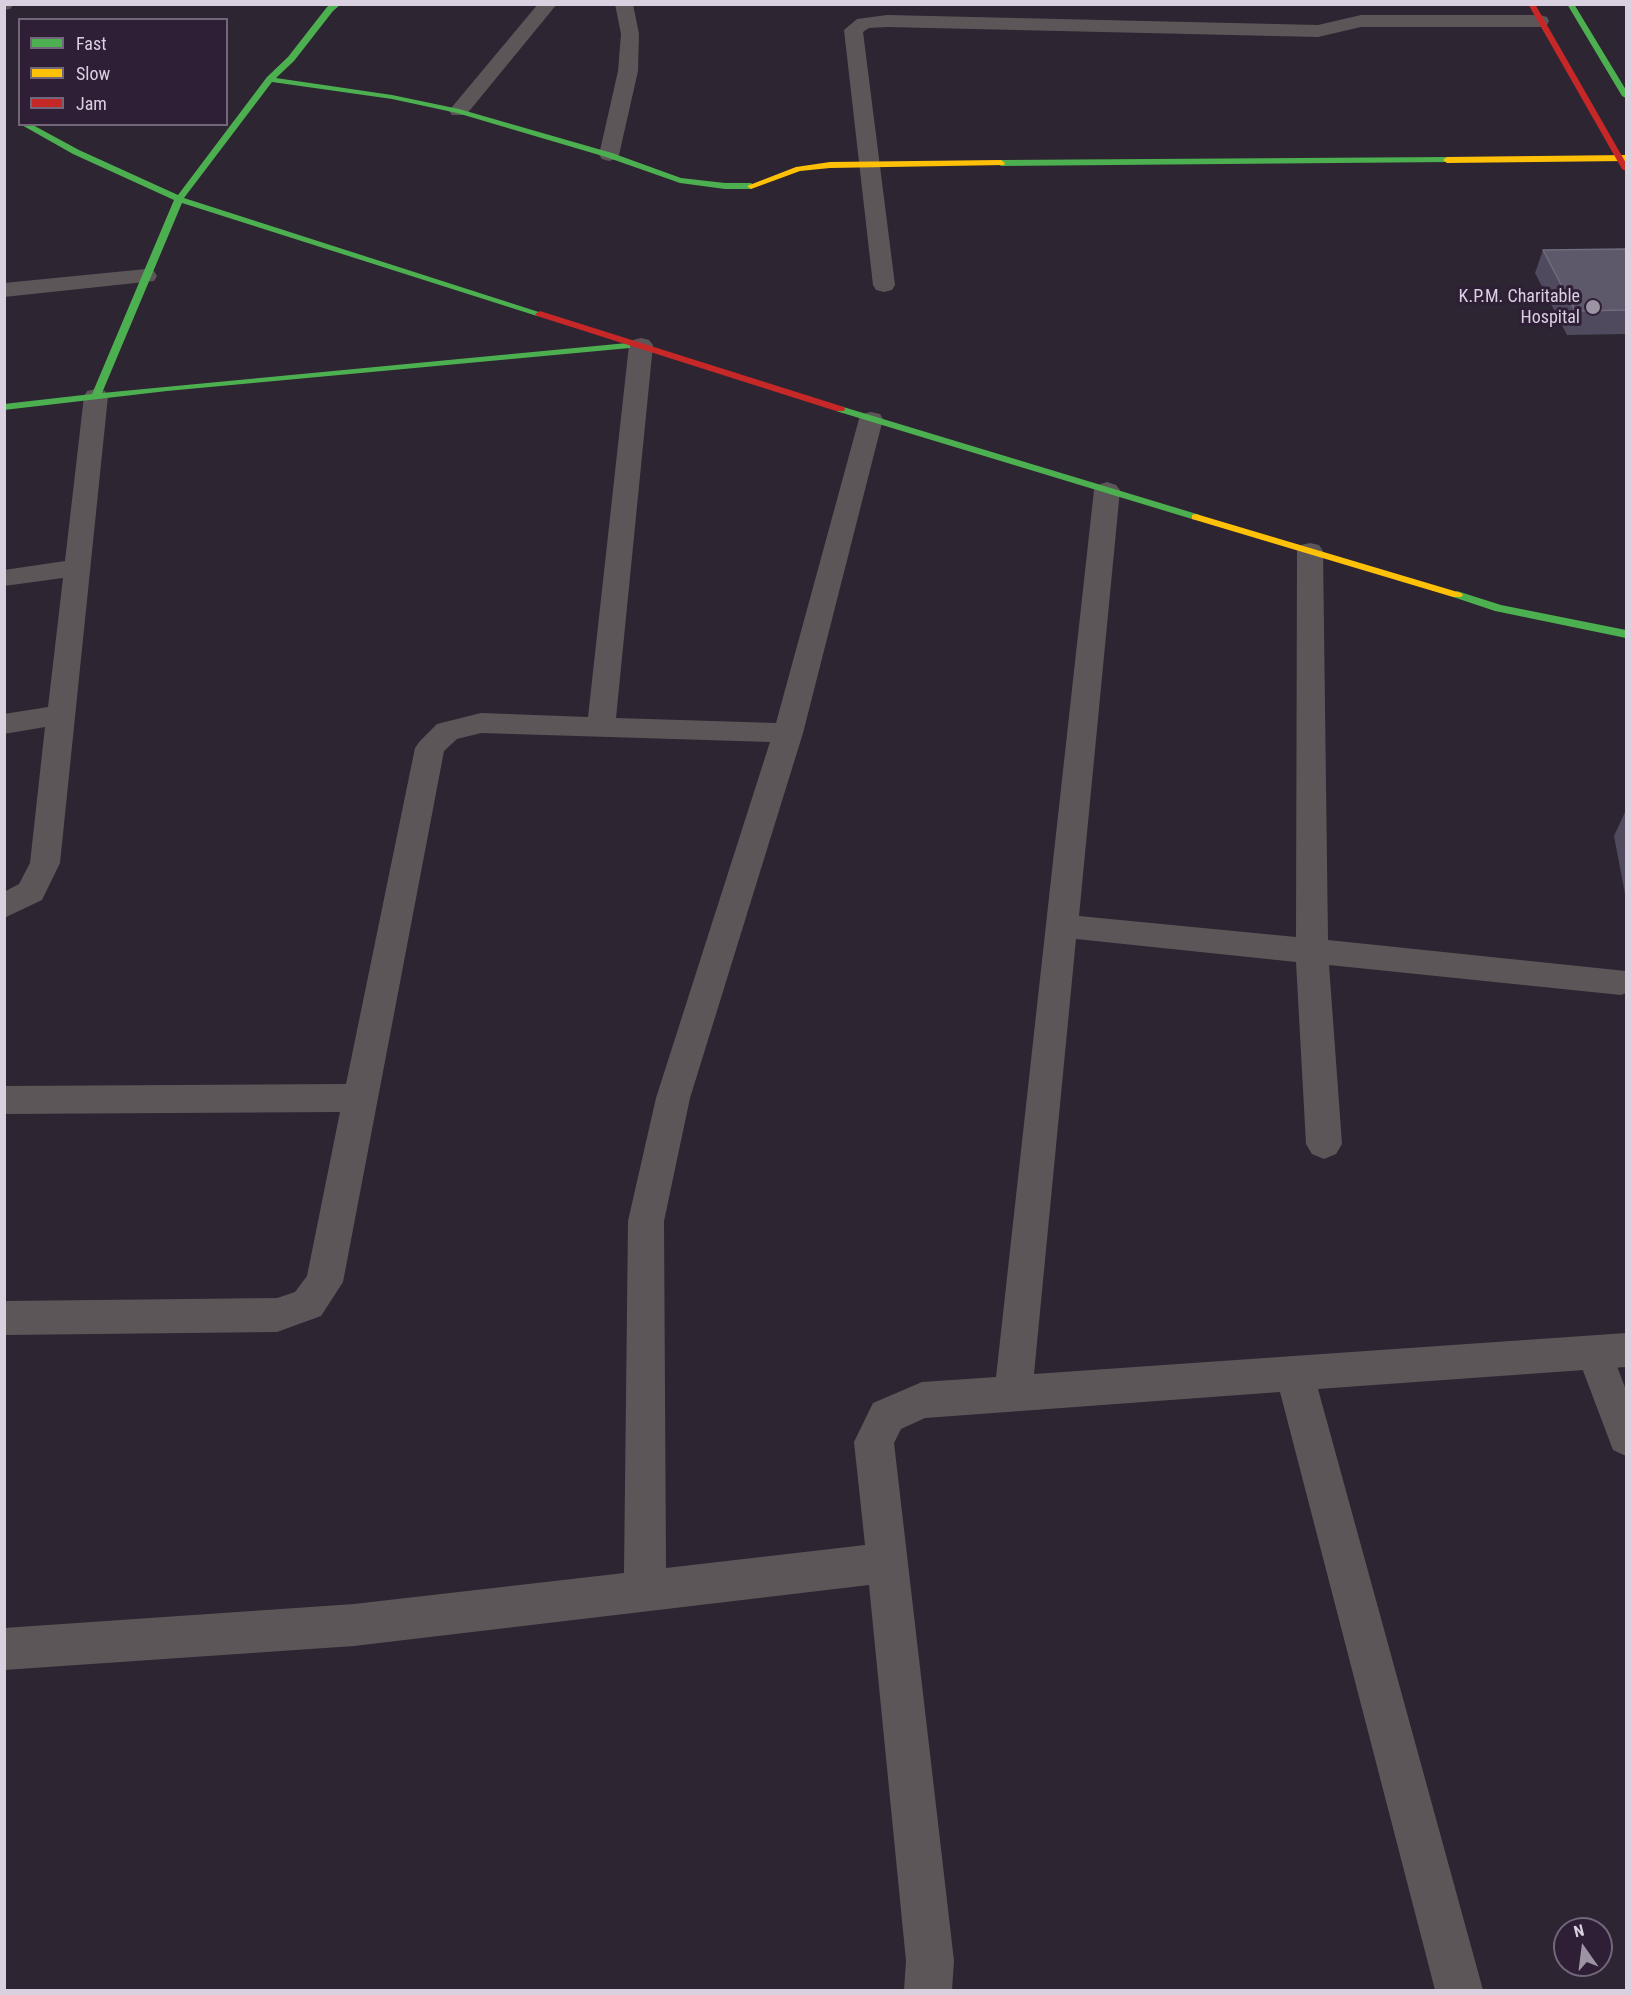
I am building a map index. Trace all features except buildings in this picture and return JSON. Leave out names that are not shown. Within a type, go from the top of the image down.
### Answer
[{"type":"main road","points":[[96,396],[179,199],[270,79],[291,59],[330,9],[338,4]]},
{"type":"main road","points":[[1570,4],[1625,91]]},
{"type":"main road","points":[[1535,13],[1624,161]]},
{"type":"main road","points":[[270,79],[392,97],[459,111],[609,155],[680,180],[725,186],[754,186],[799,169],[830,165],[1624,161]]},
{"type":"main road","points":[[27,126],[76,152],[179,199],[871,418],[1498,608],[1626,634]]},
{"type":"main road","points":[[4,407],[96,396],[641,345]]},
{"type":"street","points":[[459,111],[548,4]]},
{"type":"street","points":[[609,155],[628,71],[630,34],[624,4]]},
{"type":"street","points":[[884,285],[853,30],[864,23],[887,21],[1318,31],[1361,21],[1535,13]]},
{"type":"street","points":[[4,290],[146,276]]},
{"type":"street","points":[[601,727],[641,345]]},
{"type":"street","points":[[4,906],[31,892],[45,863],[96,396]]},
{"type":"street","points":[[645,1592],[645,1221],[673,1098],[788,733],[871,418]]},
{"type":"street","points":[[1013,1395],[1107,490]]},
{"type":"street","points":[[1310,551],[1312,951],[1324,1144]]},
{"type":"street","points":[[4,578],[78,568]]},
{"type":"street","points":[[4,724],[62,714]]},
{"type":"street","points":[[4,1318],[277,1314],[308,1304],[324,1282],[430,748],[447,731],[480,723],[788,733]]},
{"type":"street","points":[[1062,926],[1621,982]]},
{"type":"street","points":[[4,1100],[362,1098]]},
{"type":"street","points":[[928,1990],[930,1961],[874,1442],[887,1416],[922,1400],[1610,1351]]},
{"type":"street","points":[[1294,1373],[1459,1990]]},
{"type":"street","points":[[4,1648],[354,1625],[887,1563]]},
{"type":"lane","points":[[1610,1351],[1626,1438]]},
{"type":"traffic: fast","points":[[96,396],[179,199],[270,79],[291,59],[330,9],[338,4]]},
{"type":"traffic: fast","points":[[1570,4],[1626,96]]},
{"type":"traffic: fast","points":[[270,79],[392,97],[459,111],[609,155],[680,180],[725,186],[751,186]]},
{"type":"traffic: fast","points":[[28,126],[76,152],[179,199],[540,314]]},
{"type":"traffic: fast","points":[[1001,163],[1447,160]]},
{"type":"traffic: fast","points":[[4,407],[167,388],[627,346]]},
{"type":"traffic: fast","points":[[840,409],[1196,517]]},
{"type":"traffic: fast","points":[[1457,595],[1499,608],[1626,634]]},
{"type":"traffic: slow","points":[[1447,160],[1626,158]]},
{"type":"traffic: slow","points":[[751,186],[799,169],[830,165],[1001,163]]},
{"type":"traffic: slow","points":[[1196,517],[1457,595]]},
{"type":"traffic: jam","points":[[1531,4],[1626,169]]},
{"type":"traffic: jam","points":[[540,314],[840,409]]},
{"type":"place","name":"K.P.M. Charitable Hospital","points":[[1593,307]]}]
